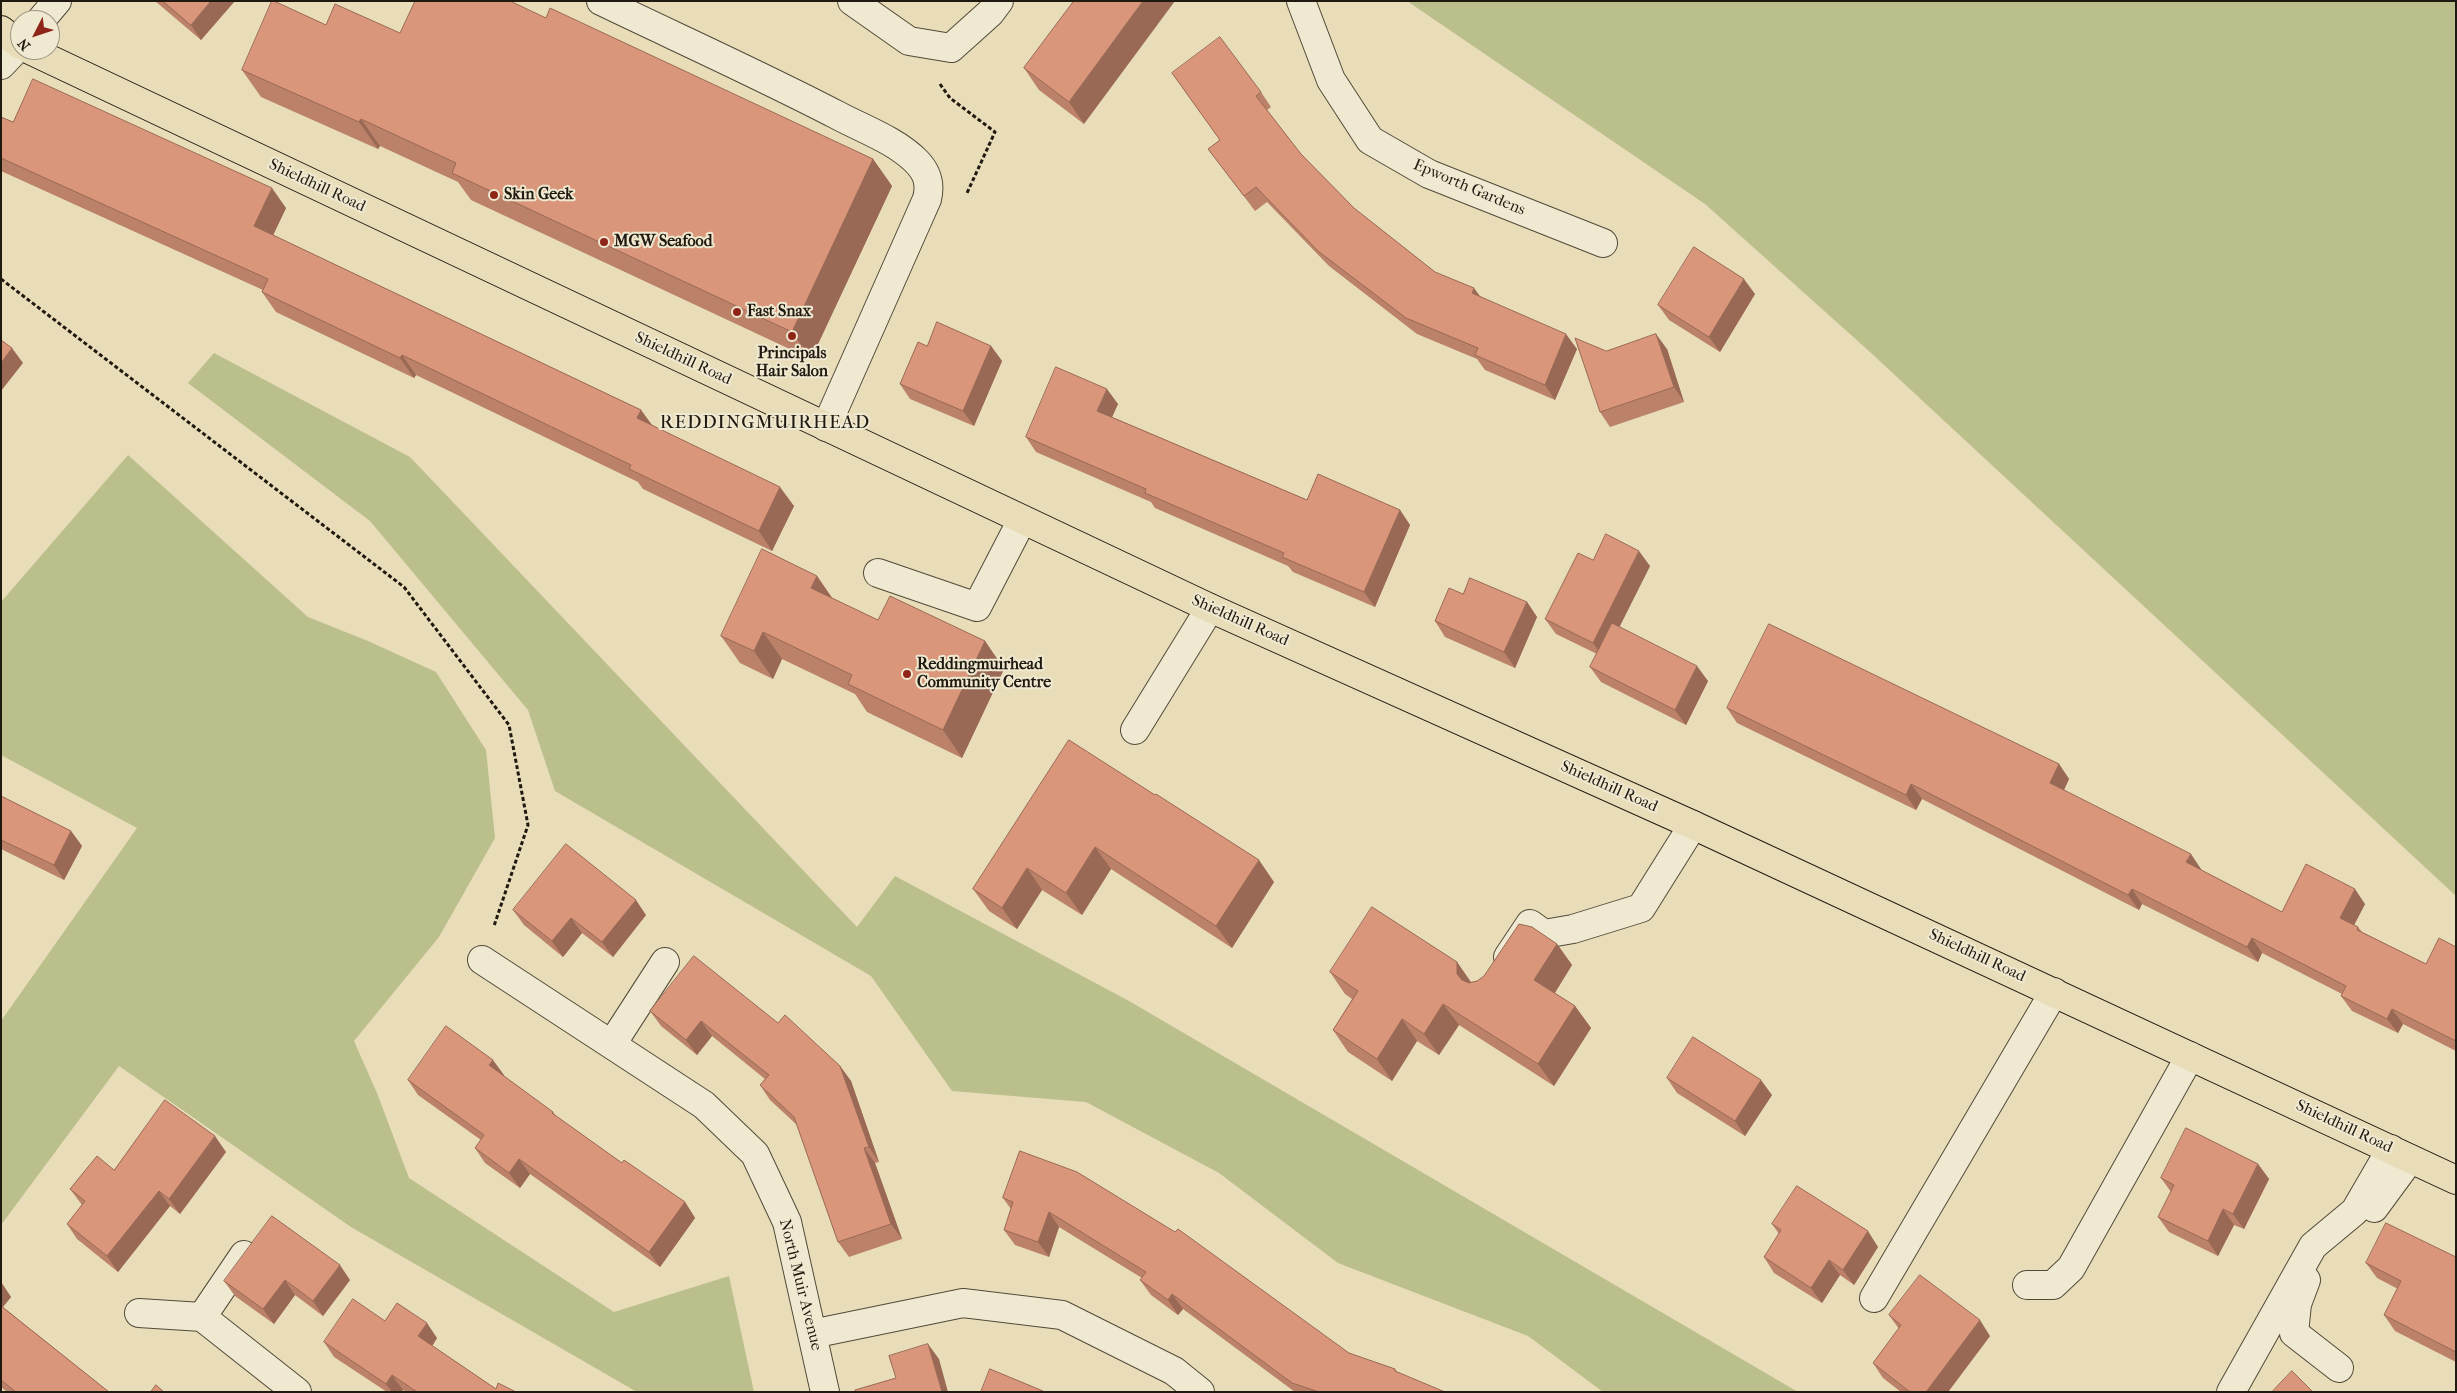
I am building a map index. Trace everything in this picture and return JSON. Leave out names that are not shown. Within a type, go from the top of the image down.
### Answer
[{"type":"main road","name":"Shieldhill Road","points":[[51,60],[1210,608],[1693,825],[2456,1180]]},
{"type":"street","points":[[601,1],[819,106],[891,143],[912,157],[928,177],[930,188],[927,199],[826,427]]},
{"type":"street","points":[[852,1],[909,41],[951,48],[990,13],[999,1]]},
{"type":"street","name":"Epworth Gardens","points":[[1301,1],[1331,80],[1370,140],[1429,174],[1603,243]]},
{"type":"street","points":[[1,65],[10,56]]},
{"type":"street","points":[[878,573],[976,607],[1022,520]]},
{"type":"street","points":[[1135,730],[1210,608]]},
{"type":"street","points":[[1492,981],[1530,924],[1544,934],[1573,929],[1641,908],[1693,825]]},
{"type":"street","name":"North Muir Avenue","points":[[482,960],[704,1105],[755,1154],[787,1222],[826,1392]]},
{"type":"street","points":[[612,1044],[665,962]]},
{"type":"street","points":[[1874,1298],[2054,992]]},
{"type":"street","points":[[2027,1285],[2052,1285],[2071,1268],[2190,1056]]},
{"type":"street","points":[[2339,1368],[2294,1333],[2297,1304],[2310,1271],[2377,1206],[2401,1154]]},
{"type":"street","points":[[2232,1392],[2313,1246],[2355,1211],[2401,1154]]},
{"type":"street","points":[[202,1317],[244,1255]]},
{"type":"street","points":[[812,1334],[963,1302],[1062,1315],[1174,1371],[1200,1392]]},
{"type":"street","points":[[139,1313],[202,1317],[297,1392]]},
{"type":"path","points":[[1,279],[404,587],[509,725],[528,825],[482,960]]},
{"type":"green space","points":[[1407,1],[2456,1],[2456,896],[1870,352],[1705,204]]},
{"type":"green space","points":[[214,353],[410,457],[857,927],[895,876],[1129,1001],[1798,1392],[1603,1392],[1528,1336],[1338,1263],[1219,1173],[1086,1102],[952,1091],[871,976],[555,791],[528,710],[370,521],[188,383]]},
{"type":"green space","points":[[128,455],[308,617],[368,641],[436,672],[486,750],[495,838],[439,937],[354,1041],[377,1093],[409,1178],[614,1312],[729,1276],[754,1392],[637,1392],[351,1227],[119,1066],[1,1225],[1,1021],[137,828],[1,755],[1,602]]},
{"type":"building","points":[[163,1],[211,1],[191,25]]},
{"type":"building","points":[[272,1],[326,25],[335,4],[400,33],[415,1],[510,1],[546,18],[550,8],[873,159],[792,332],[452,173],[456,163],[361,119],[359,122],[242,70]]},
{"type":"building","points":[[1074,1],[1143,1],[1069,102],[1024,68]]},
{"type":"building","points":[[1220,37],[1261,92],[1256,96],[1301,154],[1354,208],[1435,272],[1474,288],[1472,293],[1566,334],[1545,385],[1475,355],[1478,348],[1406,318],[1318,251],[1256,187],[1244,196],[1208,149],[1220,140],[1172,73]]},
{"type":"building","points":[[33,79],[272,188],[254,226],[641,410],[637,418],[780,487],[759,531],[629,469],[631,465],[402,355],[400,358],[262,292],[268,279],[1,158],[1,117],[13,122]]},
{"type":"building","points":[[1694,247],[1744,279],[1709,337],[1658,305]]},
{"type":"building","points":[[937,322],[991,346],[963,411],[900,384],[918,342],[927,346]]},
{"type":"building","points":[[1656,334],[1674,387],[1600,412],[1575,338],[1606,351]]},
{"type":"building","points":[[1,340],[12,348],[1,363]]},
{"type":"building","points":[[1056,367],[1107,389],[1097,411],[1307,500],[1318,474],[1400,510],[1364,592],[1282,557],[1284,553],[1145,493],[1146,489],[1026,437]]},
{"type":"building","points":[[1606,534],[1639,551],[1593,643],[1545,619],[1578,553],[1593,560]]},
{"type":"building","name":"Reddingmuirhead Community Centre","points":[[762,549],[817,576],[811,588],[878,620],[890,596],[985,641],[943,730],[848,684],[852,675],[763,632],[754,651],[721,636]]},
{"type":"building","points":[[1470,578],[1527,602],[1504,652],[1435,621],[1449,588],[1463,594]]},
{"type":"building","points":[[1612,623],[1697,666],[1675,710],[1590,667]]},
{"type":"building","points":[[1769,624],[2059,764],[2050,783],[2191,854],[2186,862],[2282,912],[2306,864],[2355,889],[2340,918],[2358,927],[2357,930],[2426,964],[2439,938],[2456,947],[2456,1041],[2392,1009],[2387,1019],[2341,996],[2346,986],[2252,938],[2247,947],[2132,889],[2128,895],[1911,784],[1906,795],[1727,708]]},
{"type":"building","points":[[1069,740],[1259,860],[1216,926],[1095,847],[1066,893],[1027,868],[1002,908],[973,889]]},
{"type":"building","points":[[1,796],[71,831],[54,865],[1,840]]},
{"type":"building","points":[[566,844],[636,900],[602,942],[571,918],[552,941],[513,910]]},
{"type":"building","points":[[1372,907],[1457,962],[1457,974],[1462,980],[1469,983],[1477,981],[1484,976],[1519,924],[1532,927],[1557,944],[1534,980],[1575,1006],[1538,1064],[1443,1004],[1424,1034],[1402,1019],[1377,1059],[1333,1030],[1358,991],[1330,972]]},
{"type":"building","points":[[694,956],[778,1023],[785,1015],[840,1066],[869,1147],[864,1148],[891,1224],[838,1242],[794,1117],[760,1085],[769,1075],[701,1021],[686,1040],[650,1011]]},
{"type":"building","points":[[446,1026],[493,1060],[489,1065],[552,1113],[622,1163],[624,1160],[685,1202],[649,1252],[519,1159],[509,1173],[475,1148],[484,1135],[408,1080]]},
{"type":"building","points":[[1693,1037],[1761,1080],[1735,1121],[1667,1078]]},
{"type":"building","points":[[165,1100],[215,1136],[169,1199],[159,1191],[107,1256],[67,1224],[85,1201],[70,1189],[97,1156],[114,1170]]},
{"type":"building","points":[[2186,1128],[2258,1164],[2233,1214],[2223,1209],[2208,1241],[2158,1217],[2174,1185],[2161,1178]]},
{"type":"building","points":[[1020,1151],[1077,1172],[1175,1232],[1178,1229],[1349,1353],[1395,1369],[1395,1371],[1445,1392],[1319,1392],[1292,1383],[1172,1294],[1168,1300],[1140,1280],[1146,1272],[1049,1212],[1038,1242],[1004,1230],[1013,1202],[1003,1198]]},
{"type":"building","points":[[1797,1186],[1868,1231],[1843,1270],[1829,1260],[1811,1288],[1764,1257],[1781,1230],[1772,1224]]},
{"type":"building","points":[[272,1216],[340,1265],[313,1301],[285,1280],[263,1309],[224,1281]]},
{"type":"building","points":[[2386,1223],[2456,1257],[2456,1352],[2384,1315],[2401,1281],[2366,1263]]},
{"type":"building","points":[[1920,1275],[1980,1320],[1926,1392],[1910,1392],[1873,1363],[1901,1325],[1889,1315]]},
{"type":"building","points":[[353,1299],[385,1321],[397,1303],[427,1323],[418,1336],[496,1389],[498,1383],[516,1392],[417,1392],[392,1375],[386,1384],[324,1342]]},
{"type":"building","points":[[1,1306],[109,1392],[16,1392],[1,1380]]},
{"type":"building","points":[[928,1344],[942,1392],[855,1392],[855,1390],[896,1378],[889,1356]]},
{"type":"building","points":[[990,1369],[1043,1391],[981,1392]]},
{"type":"building","points":[[2292,1371],[2313,1392],[2272,1392]]},
{"type":"building","points":[[156,1385],[164,1392],[151,1392]]},
{"type":"place","name":"Skin Geek","points":[[494,195]]},
{"type":"place","name":"MGW Seafood","points":[[604,242]]},
{"type":"place","name":"Fast Snax","points":[[737,312]]},
{"type":"place","name":"Principals Hair Salon","points":[[792,336]]},
{"type":"place","name":"Reddingmuirhead Community Centre","points":[[907,674]]},
{"type":"district","name":"REDDINGMUIRHEAD","points":[[765,423]]}]
